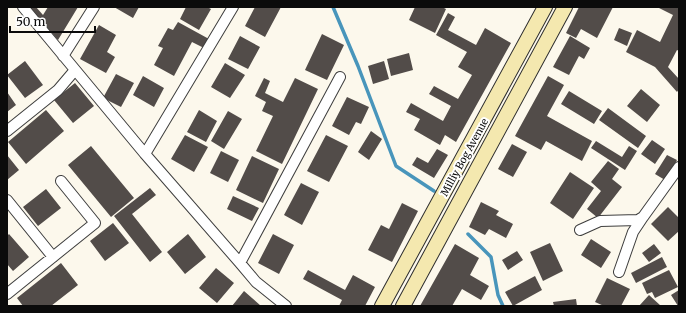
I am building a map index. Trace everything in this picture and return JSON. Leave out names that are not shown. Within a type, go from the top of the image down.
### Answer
[{"type":"main road","name":"Milliy Bog Avenue","points":[[382,306],[545,7]]},
{"type":"main road","name":"Milliy Bog Avenue","points":[[403,306],[565,7]]},
{"type":"main road","points":[[487,114],[502,123]]},
{"type":"main road","points":[[406,263],[422,272]]},
{"type":"street","points":[[23,7],[145,154],[256,282],[286,306]]},
{"type":"street","points":[[63,56],[94,7]]},
{"type":"street","points":[[145,154],[233,7]]},
{"type":"street","points":[[7,131],[58,90],[75,70]]},
{"type":"street","points":[[240,263],[340,78]]},
{"type":"street","points":[[619,272],[633,232],[679,167]]},
{"type":"street","points":[[7,294],[96,223],[62,181]]},
{"type":"street","points":[[7,200],[53,257]]},
{"type":"street","points":[[580,230],[600,221],[638,220],[643,217]]},
{"type":"building","points":[[29,7],[36,7],[43,15],[48,7],[78,7],[58,40]]},
{"type":"building","points":[[114,7],[139,7],[133,18]]},
{"type":"building","points":[[186,7],[207,7],[211,9],[199,30],[180,19]]},
{"type":"building","points":[[255,7],[281,7],[265,37],[245,26]]},
{"type":"building","points":[[415,7],[442,7],[446,9],[435,33],[409,20]]},
{"type":"building","points":[[579,7],[613,7],[597,38],[581,29],[576,38],[566,33]]},
{"type":"building","points":[[657,7],[679,7],[679,51],[677,50],[668,67],[679,79],[679,89],[677,92],[655,67],[626,52],[637,30],[660,42],[673,15]]},
{"type":"building","points":[[448,13],[455,17],[448,30],[476,45],[485,28],[511,43],[456,142],[445,135],[440,145],[414,130],[420,119],[406,112],[411,103],[443,121],[451,106],[429,94],[434,86],[458,99],[472,75],[458,67],[467,52],[436,35]]},
{"type":"building","points":[[178,22],[209,39],[204,48],[192,42],[174,76],[154,65],[163,48],[158,46],[168,28],[173,30]]},
{"type":"building","points":[[99,25],[116,35],[107,52],[115,57],[106,73],[80,59]]},
{"type":"building","points":[[619,28],[632,33],[627,46],[614,40]]},
{"type":"building","points":[[322,34],[344,45],[327,80],[305,70]]},
{"type":"building","points":[[240,36],[260,47],[248,69],[228,59]]},
{"type":"building","points":[[570,36],[590,48],[584,59],[579,56],[569,75],[553,67]]},
{"type":"building","points":[[409,53],[413,70],[391,76],[387,59]]},
{"type":"building","points":[[25,61],[43,85],[25,98],[7,75]]},
{"type":"building","points":[[384,61],[389,79],[373,84],[368,66]]},
{"type":"building","points":[[225,63],[245,75],[230,98],[211,87]]},
{"type":"building","points":[[116,74],[134,83],[121,107],[103,98]]},
{"type":"building","points":[[143,76],[164,88],[154,107],[133,95]]},
{"type":"building","points":[[548,76],[564,85],[547,116],[592,141],[582,161],[546,141],[541,150],[515,136]]},
{"type":"building","points":[[264,78],[270,81],[265,93],[283,102],[295,78],[318,89],[282,164],[256,151],[273,116],[262,111],[266,102],[255,96]]},
{"type":"building","points":[[75,83],[94,106],[73,123],[54,100]]},
{"type":"building","points":[[641,89],[660,105],[647,122],[627,106]]},
{"type":"building","points":[[569,91],[602,111],[594,124],[561,104]]},
{"type":"building","points":[[7,92],[16,105],[7,112]]},
{"type":"building","points":[[347,97],[369,107],[361,124],[356,122],[349,135],[332,126]]},
{"type":"building","points":[[608,108],[646,136],[638,148],[599,120]]},
{"type":"building","points":[[46,110],[64,131],[26,164],[8,142]]},
{"type":"building","points":[[199,110],[217,121],[206,142],[187,132]]},
{"type":"building","points":[[228,111],[242,119],[224,149],[211,141]]},
{"type":"building","points":[[371,131],[382,139],[369,160],[358,152]]},
{"type":"building","points":[[185,135],[208,147],[194,172],[171,159]]},
{"type":"building","points":[[326,135],[348,146],[329,182],[307,171]]},
{"type":"building","points":[[652,140],[665,149],[655,164],[641,154]]},
{"type":"building","points":[[596,141],[622,157],[629,146],[637,151],[625,170],[591,148]]},
{"type":"building","points":[[512,144],[527,152],[513,177],[498,169]]},
{"type":"building","points":[[91,146],[134,198],[111,217],[68,165]]},
{"type":"building","points":[[437,149],[448,155],[434,178],[412,165],[417,157],[428,163]]},
{"type":"building","points":[[221,151],[239,160],[228,182],[210,173]]},
{"type":"building","points":[[7,155],[19,170],[7,180]]},
{"type":"building","points":[[667,155],[677,160],[665,180],[655,174]]},
{"type":"building","points":[[252,156],[279,169],[263,203],[236,190]]},
{"type":"building","points":[[608,161],[619,169],[612,179],[622,187],[598,218],[587,209],[601,191],[591,182]]},
{"type":"building","points":[[570,172],[594,188],[573,219],[550,203]]},
{"type":"building","points":[[301,183],[319,192],[302,225],[284,215]]},
{"type":"building","points":[[150,188],[156,195],[132,214],[162,252],[150,262],[114,216]]},
{"type":"building","points":[[46,189],[61,208],[38,226],[23,207]]},
{"type":"building","points":[[233,196],[259,208],[252,221],[227,209]]},
{"type":"building","points":[[481,202],[499,211],[496,215],[513,224],[506,238],[489,229],[485,235],[469,227]]},
{"type":"building","points":[[402,203],[418,211],[392,262],[368,250],[381,225],[389,229]]},
{"type":"building","points":[[668,207],[679,218],[679,231],[668,241],[651,224]]},
{"type":"building","points":[[113,223],[129,243],[105,261],[90,241]]},
{"type":"building","points":[[9,234],[29,257],[13,271],[7,264],[7,236]]},
{"type":"building","points":[[188,234],[206,257],[185,274],[167,252]]},
{"type":"building","points":[[273,234],[294,245],[279,274],[258,263]]},
{"type":"building","points":[[591,239],[611,252],[601,268],[581,255]]},
{"type":"building","points":[[550,243],[563,271],[543,281],[530,252]]},
{"type":"building","points":[[455,244],[479,258],[470,275],[489,286],[481,300],[462,289],[452,306],[420,306]]},
{"type":"building","points":[[654,244],[661,253],[649,262],[642,253]]},
{"type":"building","points":[[517,251],[523,260],[508,270],[502,260]]},
{"type":"building","points":[[662,257],[667,267],[636,283],[631,273]]},
{"type":"building","points":[[61,263],[78,285],[51,306],[23,306],[17,298]]},
{"type":"building","points":[[216,268],[234,283],[217,303],[199,288]]},
{"type":"building","points":[[308,270],[345,290],[353,275],[375,287],[365,306],[339,306],[342,300],[303,279]]},
{"type":"building","points":[[669,270],[678,287],[655,298],[652,292],[647,294],[642,283]]},
{"type":"building","points":[[535,276],[542,290],[513,306],[505,292]]},
{"type":"building","points":[[607,278],[630,289],[621,306],[604,306],[595,302]]},
{"type":"building","points":[[679,290],[679,306],[678,306],[671,295]]},
{"type":"building","points":[[244,291],[261,306],[232,306]]},
{"type":"building","points":[[649,295],[661,306],[639,306]]},
{"type":"building","points":[[576,299],[577,306],[554,306],[553,302]]},
{"type":"waterway","points":[[333,7],[358,66],[396,166],[434,191]]},
{"type":"waterway","points":[[468,234],[491,257],[498,295],[503,306]]}]
